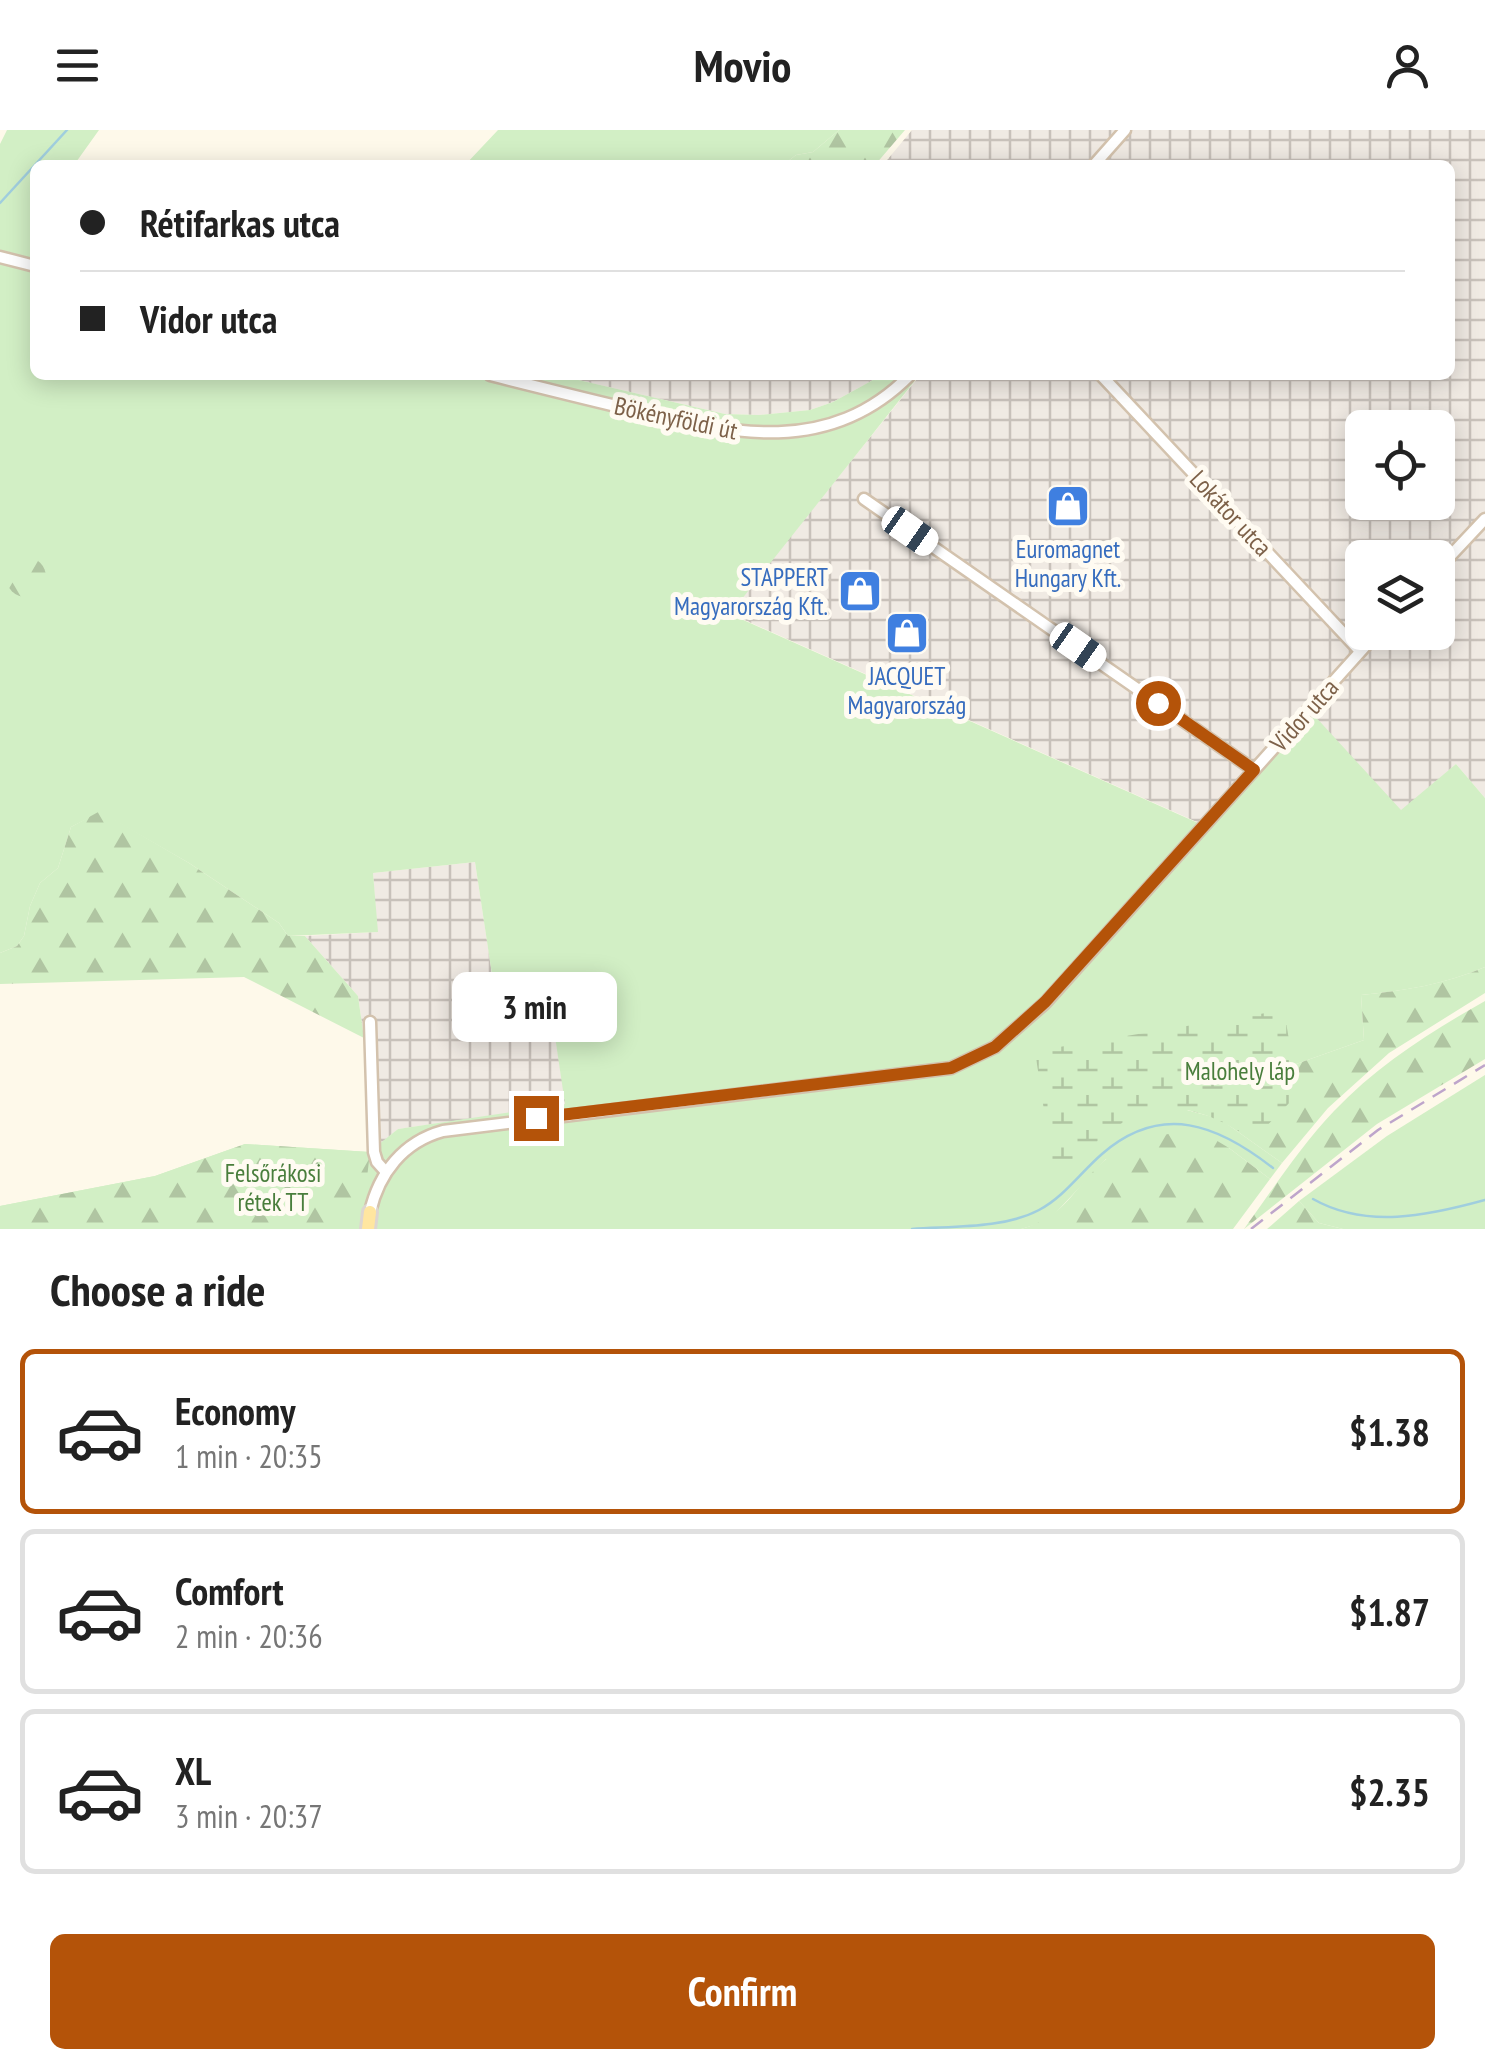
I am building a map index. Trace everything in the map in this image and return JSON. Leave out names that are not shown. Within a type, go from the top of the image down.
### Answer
[{"type":"main road","points":[[368,1229],[370,1212]]},
{"type":"street","points":[[1099,160],[1126,130]]},
{"type":"street","points":[[0,257],[30,265]]},
{"type":"street","name":"Bökényföldi út","points":[[511,380],[716,430],[760,434],[813,430],[844,419],[904,380]]},
{"type":"street","name":"Lokátor utca","points":[[1106,380],[1360,651]]},
{"type":"street","points":[[864,499],[1254,770]]},
{"type":"street","points":[[1455,551],[1485,519]]},
{"type":"street","name":"Vidor utca","points":[[370,1212],[386,1172],[417,1142],[453,1129],[951,1068],[995,1047],[1045,1002],[1360,651]]},
{"type":"street","points":[[370,1022],[374,1152],[386,1172]]},
{"type":"shaded area","points":[[912,130],[1485,130],[1485,798],[1456,764],[1402,811],[1208,827],[729,613],[916,380],[1455,380],[1455,160],[887,160]]},
{"type":"shaded area","points":[[579,380],[873,380],[810,410],[725,414]]},
{"type":"shaded area","points":[[475,862],[501,1033],[553,1023],[566,1105],[398,1129],[370,1152],[358,996],[305,936],[377,932],[373,873]]},
{"type":"green space","points":[[7,130],[99,130],[78,160],[30,160],[30,380],[579,380],[725,414],[759,415],[810,410],[873,380],[915,380],[730,614],[1207,827],[1312,713],[1401,810],[1456,764],[1485,798],[1485,967],[1424,986],[1361,995],[1364,1040],[1206,1096],[1187,1110],[1220,1119],[1282,1163],[1270,1179],[1229,1148],[1106,1159],[1048,1221],[1021,1229],[0,1229],[0,1206],[155,1176],[245,1144],[369,1152],[398,1129],[565,1104],[553,1023],[501,1034],[475,862],[373,873],[378,932],[288,936],[279,923],[189,863],[100,812],[71,827],[58,868],[40,883],[30,906],[24,936],[17,946],[0,953],[0,144]]},
{"type":"green space","points":[[498,130],[839,130],[813,152],[790,160],[470,160]]},
{"type":"green space","points":[[839,130],[905,130],[879,160],[790,160],[813,152]]},
{"type":"green space","points":[[26,557],[40,563],[46,577],[40,591],[26,597],[12,591],[6,577],[12,563]]},
{"type":"green space","points":[[100,811],[189,863],[279,923],[288,936],[305,936],[358,996],[364,1038],[244,977],[0,984],[0,953],[17,946],[24,936],[30,906],[40,883],[58,868],[71,827]]},
{"type":"green space","points":[[1485,967],[1485,993],[1389,1053],[1328,1108],[1282,1163],[1220,1119],[1185,1109],[1206,1096],[1364,1040],[1361,995],[1424,986]]},
{"type":"green space","points":[[1485,1001],[1485,1059],[1377,1124],[1244,1229],[1287,1168],[1351,1094],[1405,1050]]},
{"type":"green space","name":"Malohely láp","points":[[1284,1010],[1298,1094],[1253,1140],[1221,1121],[1193,1111],[1168,1108],[1145,1112],[1101,1138],[1055,1183],[1035,1051]]},
{"type":"green space","points":[[1485,1075],[1485,1229],[1343,1229],[1319,1223],[1299,1201],[1387,1136]]},
{"type":"green space","points":[[1199,1130],[1270,1179],[1233,1229],[1021,1229],[1059,1209],[1114,1153],[1161,1135]]},
{"type":"green space","name":"Felsőrákosi rétek TT","points":[[245,1144],[370,1152],[361,1229],[0,1229],[0,1206],[155,1176]]},
{"type":"green space","points":[[1299,1201],[1319,1223],[1343,1229],[1267,1229]]},
{"type":"waterway","points":[[39,160],[67,130]]},
{"type":"waterway","points":[[0,203],[30,170]]},
{"type":"waterway","points":[[912,1229],[977,1226],[1025,1216],[1056,1198],[1124,1138],[1168,1124],[1211,1131],[1232,1140],[1273,1168]]},
{"type":"waterway","points":[[1313,1199],[1333,1208],[1375,1217],[1419,1215],[1485,1200]]},
{"type":"railway","points":[[1251,1229],[1378,1130],[1485,1065]]},
{"type":"place","name":"Euromagnet Hungary Kft.","points":[[1068,506]]},
{"type":"place","name":"STAPPERT Magyarország Kft.","points":[[860,591]]},
{"type":"place","name":"JACQUET Magyarország","points":[[907,633]]},
{"type":"route","points":[[536,1118],[951,1068],[995,1047],[1045,1002],[1254,770],[1158,703]]}]
